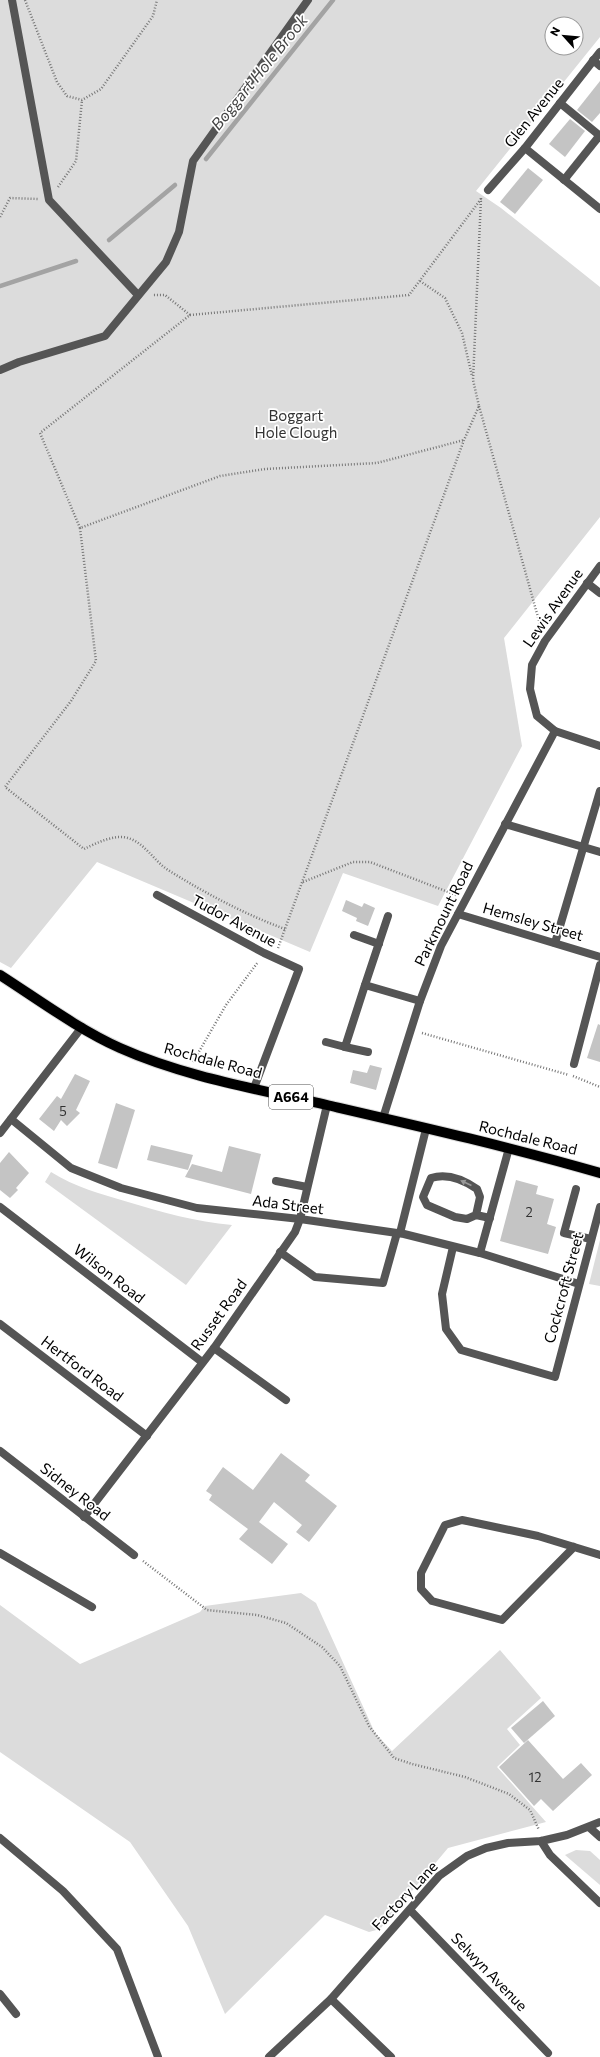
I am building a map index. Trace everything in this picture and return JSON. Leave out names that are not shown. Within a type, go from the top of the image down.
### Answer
[{"type":"main road","name":"Rochdale Road","points":[[0,975],[82,1027],[120,1048],[157,1062],[188,1072],[509,1148],[600,1173]]},
{"type":"street","points":[[12,0],[48,200],[138,295]]},
{"type":"street","points":[[0,370],[19,362],[105,336],[166,262],[180,232],[192,161],[308,0]]},
{"type":"street","name":"Glen Avenue","points":[[488,190],[525,148],[600,52]]},
{"type":"street","points":[[593,60],[600,66]]},
{"type":"street","points":[[560,103],[600,136],[564,180]]},
{"type":"street","points":[[525,148],[600,209]]},
{"type":"street","name":"Lewis Avenue","points":[[555,731],[537,716],[530,689],[532,665],[545,641],[600,566]]},
{"type":"street","points":[[587,583],[600,593]]},
{"type":"street","points":[[555,731],[600,746]]},
{"type":"street","name":"Parkmount Road","points":[[382,1118],[420,1001],[441,946],[555,731]]},
{"type":"street","points":[[555,943],[600,791]]},
{"type":"street","points":[[505,824],[600,852]]},
{"type":"street","name":"Tudor Avenue","points":[[157,895],[264,953],[299,969],[254,1088]]},
{"type":"street","name":"Hemsley Street","points":[[458,914],[600,957]]},
{"type":"street","points":[[345,1047],[388,916]]},
{"type":"street","points":[[354,935],[379,944]]},
{"type":"street","points":[[574,1064],[600,965]]},
{"type":"street","points":[[365,986],[420,1001]]},
{"type":"street","points":[[0,1133],[82,1027]]},
{"type":"street","points":[[326,1042],[368,1052]]},
{"type":"street","name":"Russet Road","points":[[84,1516],[214,1348],[295,1232],[300,1219],[327,1105]]},
{"type":"street","name":"Ada Street","points":[[11,1119],[71,1168],[121,1188],[197,1208],[300,1219],[398,1233],[453,1247],[480,1252],[579,1284]]},
{"type":"street","points":[[280,1252],[315,1277],[383,1283],[426,1129]]},
{"type":"street","points":[[480,1252],[509,1148]]},
{"type":"street","points":[[476,1215],[480,1197],[477,1189],[466,1182],[440,1175],[431,1178],[423,1197],[427,1205],[455,1217],[467,1219],[476,1215],[490,1218]]},
{"type":"street","points":[[276,1181],[307,1187]]},
{"type":"street","points":[[576,1189],[564,1232],[591,1239]]},
{"type":"street","name":"Cockcroft Street","points":[[453,1247],[442,1294],[446,1329],[461,1350],[555,1377],[600,1206]]},
{"type":"street","name":"Wilson Road","points":[[0,1207],[202,1362]]},
{"type":"street","name":"Hertford Road","points":[[0,1324],[147,1436]]},
{"type":"street","points":[[214,1348],[286,1400]]},
{"type":"street","name":"Sidney Road","points":[[0,1451],[134,1555]]},
{"type":"street","points":[[574,1547],[502,1620],[432,1601],[422,1589],[420,1573],[445,1525],[462,1520],[538,1536],[574,1547],[600,1555]]},
{"type":"street","points":[[0,1553],[92,1607]]},
{"type":"street","name":"Factory Lane","points":[[270,2057],[331,2000],[439,1876],[467,1856],[486,1848],[508,1843],[541,1841],[568,1835],[590,1828],[600,1822]]},
{"type":"street","points":[[590,1828],[600,1837]]},
{"type":"street","points":[[0,1838],[63,1891],[118,1950],[158,2057]]},
{"type":"street","points":[[541,1841],[550,1855],[600,1903]]},
{"type":"street","name":"Selwyn Avenue","points":[[410,1910],[548,2053]]},
{"type":"street","points":[[0,1994],[16,2014]]},
{"type":"street","points":[[331,2000],[391,2057]]},
{"type":"path","points":[[25,0],[57,82],[68,96],[82,100],[101,89],[153,16],[157,0]]},
{"type":"path","points":[[0,217],[10,198],[48,200],[76,161],[82,100]]},
{"type":"path","points":[[285,929],[253,918],[174,873],[137,842],[126,838],[112,838],[84,849],[5,787],[71,701],[96,662],[80,528],[40,433],[190,315],[409,295],[488,190]]},
{"type":"path","points":[[473,380],[481,198]]},
{"type":"path","points":[[420,281],[445,298],[462,333],[478,406],[545,641]]},
{"type":"path","points":[[138,295],[165,296],[190,315]]},
{"type":"path","points":[[275,958],[464,440],[478,406]]},
{"type":"path","points":[[80,528],[220,476],[265,468],[377,463],[464,440]]},
{"type":"path","points":[[302,882],[353,862],[370,862],[466,898]]},
{"type":"path","points":[[188,1072],[226,1005],[264,953]]},
{"type":"path","points":[[411,1030],[575,1076],[600,1087]]},
{"type":"path","points":[[134,1555],[207,1610],[256,1615],[286,1623],[322,1647],[340,1666],[369,1726],[394,1758],[465,1778],[509,1794],[530,1810],[537,1823],[541,1841]]},
{"type":"green space","name":"Boggart Hole Clough","points":[[0,0],[600,0],[600,37],[476,191],[501,208],[600,287],[600,517],[504,638],[522,746],[438,906],[343,873],[310,952],[97,862],[11,968],[0,962]]},
{"type":"green space","points":[[51,1172],[88,1190],[141,1206],[192,1219],[232,1225],[186,1285],[45,1182]]},
{"type":"green space","points":[[600,1240],[600,1286],[589,1284]]},
{"type":"green space","points":[[301,1593],[316,1603],[375,1733],[392,1751],[500,1650],[541,1698],[507,1729],[520,1745],[497,1767],[546,1822],[448,1848],[380,1929],[369,1932],[325,1915],[225,2014],[188,1926],[130,1842],[0,1752],[0,1605],[80,1664],[200,1612],[205,1606]]},
{"type":"green space","points":[[576,1850],[590,1851],[600,1860],[600,1885],[565,1855]]},
{"type":"building","points":[[600,81],[600,113],[592,122],[577,110]]},
{"type":"building","points":[[570,119],[585,131],[565,157],[549,144]]},
{"type":"building","points":[[528,168],[543,180],[515,214],[500,202]]},
{"type":"building","points":[[346,900],[362,907],[364,903],[375,908],[368,926],[356,921],[357,918],[342,911]]},
{"type":"building","points":[[598,1024],[600,1025],[600,1062],[587,1058]]},
{"type":"building","points":[[370,1065],[382,1068],[376,1090],[350,1083],[353,1070],[367,1073]]},
{"type":"building","points":[[75,1074],[90,1081],[76,1110],[80,1113],[67,1126],[61,1120],[54,1131],[39,1119],[57,1096],[61,1099]]},
{"type":"building","points":[[116,1103],[135,1110],[117,1169],[98,1163]]},
{"type":"building","points":[[151,1145],[193,1155],[188,1170],[147,1160]]},
{"type":"building","points":[[229,1146],[261,1154],[251,1194],[185,1177],[192,1164],[222,1172]]},
{"type":"building","points":[[9,1152],[29,1173],[16,1188],[18,1190],[10,1198],[0,1190],[0,1163]]},
{"type":"building","points":[[516,1180],[538,1186],[536,1194],[554,1199],[547,1224],[556,1227],[548,1254],[500,1241]]},
{"type":"building","points":[[281,1453],[310,1475],[305,1481],[337,1506],[309,1542],[296,1532],[302,1525],[274,1502],[259,1522],[288,1544],[272,1564],[239,1539],[248,1529],[209,1500],[212,1495],[206,1491],[223,1467],[253,1490]]},
{"type":"building","points":[[543,1701],[555,1716],[524,1743],[511,1728]]},
{"type":"building","points":[[528,1740],[563,1779],[581,1763],[592,1775],[553,1811],[541,1799],[534,1806],[499,1767]]},
{"type":"waterway","name":"Boggart Hole Brook","points":[[206,159],[333,0]]},
{"type":"waterway","name":"Boggart Hole Brook","points":[[109,240],[175,185]]},
{"type":"waterway","name":"Boggart Hole Brook","points":[[0,286],[76,261]]}]
